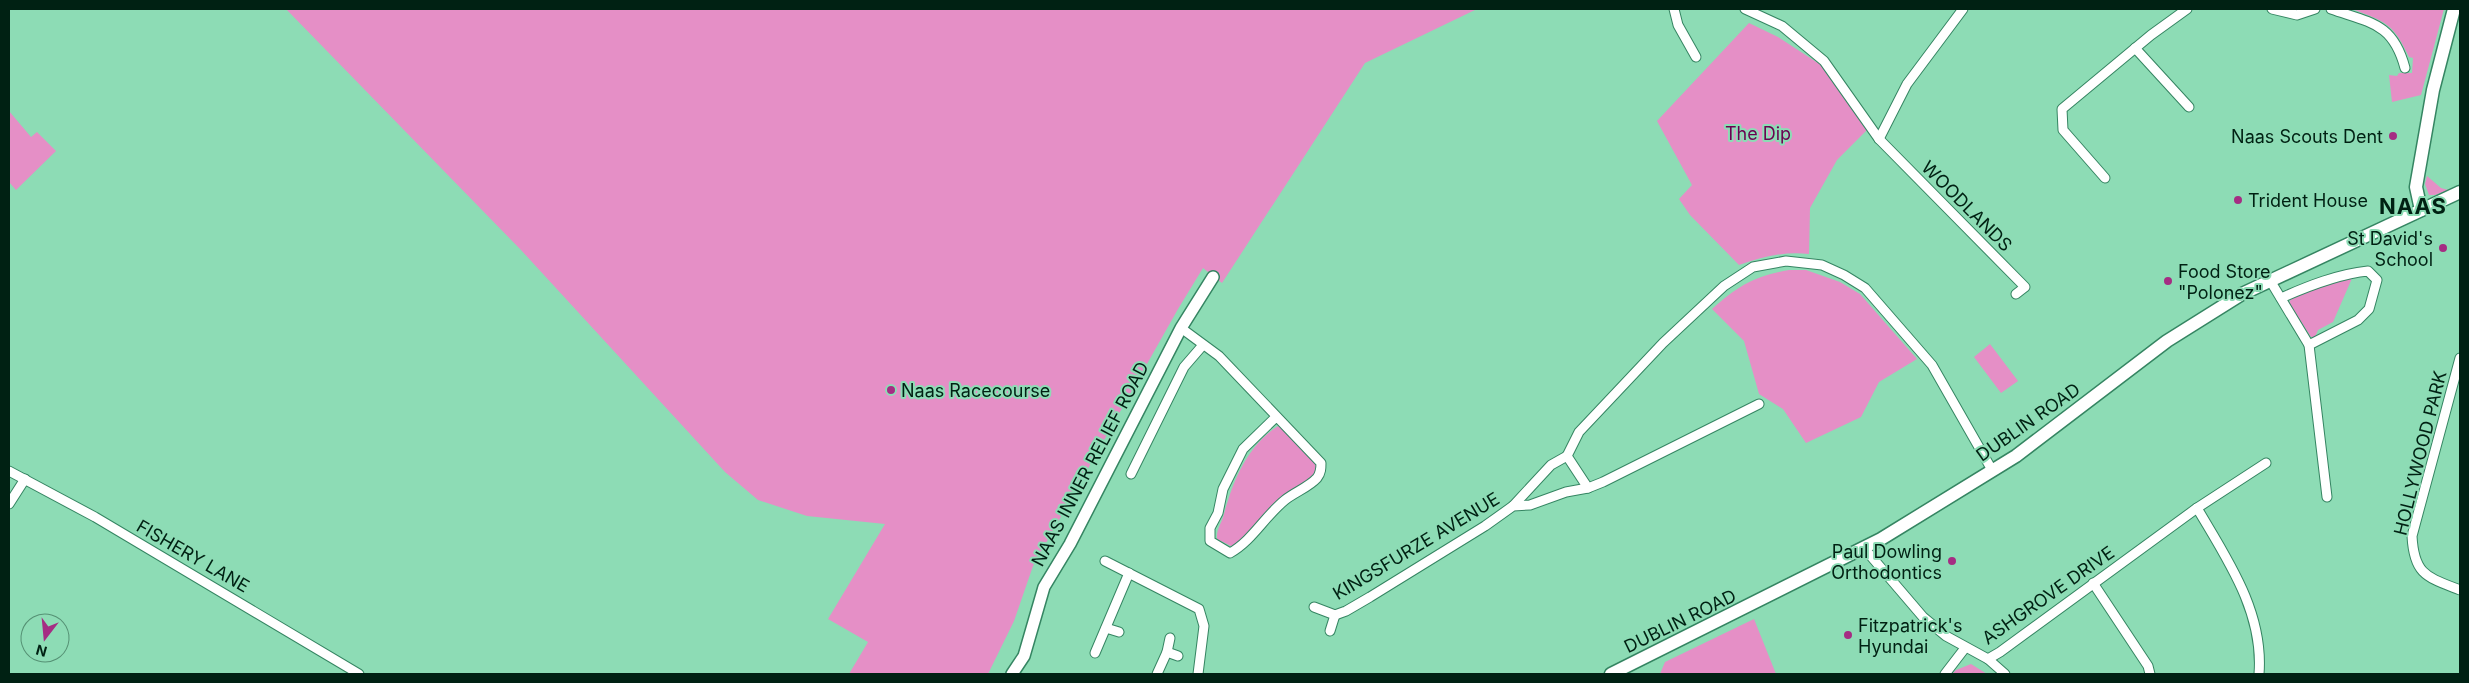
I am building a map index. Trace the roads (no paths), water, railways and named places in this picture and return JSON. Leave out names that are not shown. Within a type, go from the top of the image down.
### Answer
[{"type":"main road","points":[[2421,210],[2416,187],[2432,90],[2454,9]]},
{"type":"main road","name":"DUBLIN ROAD","points":[[1612,674],[1864,548],[2016,456],[2173,337],[2242,294],[2460,192]]},
{"type":"street","points":[[1674,9],[1678,25],[1696,57]]},
{"type":"street","name":"WOODLANDS","points":[[1745,9],[1782,26],[1824,61],[1879,140],[2025,287],[2016,294]]},
{"type":"street","points":[[1879,140],[1907,84],[1963,9]]},
{"type":"street","points":[[2105,178],[2063,130],[2062,109],[2135,48],[2187,9]]},
{"type":"street","points":[[2272,9],[2297,15],[2316,9]]},
{"type":"street","points":[[2331,9],[2374,24],[2389,34],[2399,48],[2405,68]]},
{"type":"street","points":[[2135,48],[2188,107]]},
{"type":"street","name":"KINGSFURZE AVENUE","points":[[1314,607],[1335,615],[1346,611],[1486,526],[1513,506],[1551,465],[1567,456],[1579,432],[1663,343],[1724,286],[1753,266],[1786,261],[1822,265],[1844,275],[1865,288],[1932,364],[1992,470]]},
{"type":"street","points":[[2281,298],[2308,286],[2356,272],[2368,271],[2377,280],[2368,309],[2358,320],[2309,345]]},
{"type":"street","name":"NAAS INNER RELIEF ROAD","points":[[1012,674],[1024,656],[1044,587],[1070,544],[1181,328],[1213,277]]},
{"type":"street","points":[[2271,282],[2309,345],[2327,497]]},
{"type":"street","points":[[1181,328],[1219,356],[1321,463],[1321,472],[1317,478],[1285,500],[1256,528],[1242,546],[1230,553],[1210,541],[1210,528],[1218,513],[1223,489],[1243,449],[1276,416]]},
{"type":"street","points":[[1131,474],[1184,368],[1203,346]]},
{"type":"street","name":"HOLLYWOOD PARK","points":[[2460,358],[2412,536],[2413,558],[2422,572],[2460,590]]},
{"type":"street","name":"KINGSFURZE AVENUE","points":[[1513,506],[1530,505],[1566,492],[1588,488],[1603,482],[1759,404]]},
{"type":"street","points":[[1567,456],[1588,488]]},
{"type":"street","name":"ASHGROVE DRIVE","points":[[1864,548],[1923,617],[1965,648],[1988,659],[2197,508],[2266,463]]},
{"type":"street","name":"FISHERY LANE","points":[[9,471],[95,517],[359,674]]},
{"type":"street","points":[[9,504],[25,479]]},
{"type":"street","points":[[2197,508],[2250,603],[2260,655],[2259,674]]},
{"type":"street","points":[[1104,560],[1199,609],[1204,626],[1198,674]]},
{"type":"street","points":[[1095,653],[1129,574]]},
{"type":"street","points":[[2093,583],[2148,666],[2150,674]]},
{"type":"street","name":"KINGSFURZE AVENUE","points":[[1330,632],[1335,615]]},
{"type":"street","points":[[1106,628],[1119,632]]},
{"type":"street","points":[[1157,674],[1167,652],[1170,638]]},
{"type":"street","points":[[1945,674],[1965,648]]},
{"type":"street","points":[[1167,652],[1178,656]]},
{"type":"street","points":[[1988,659],[2006,674]]},
{"type":"place","name":"Naas Scouts Dent","points":[[2393,136]]},
{"type":"place","name":"Trident House","points":[[2238,200]]},
{"type":"place","name":"St David's School","points":[[2443,248]]},
{"type":"place","name":"Food Store \"Polonez\"","points":[[2168,281]]},
{"type":"place","name":"Naas Racecourse","points":[[891,390]]},
{"type":"place","name":"Paul Dowling Orthodontics","points":[[1952,561]]},
{"type":"place","name":"Fitzpatrick's Hyundai","points":[[1848,635]]},
{"type":"district","name":"NAAS","points":[[2413,206]]},
{"type":"park label","name":"The Dip","points":[[1758,133]]}]
